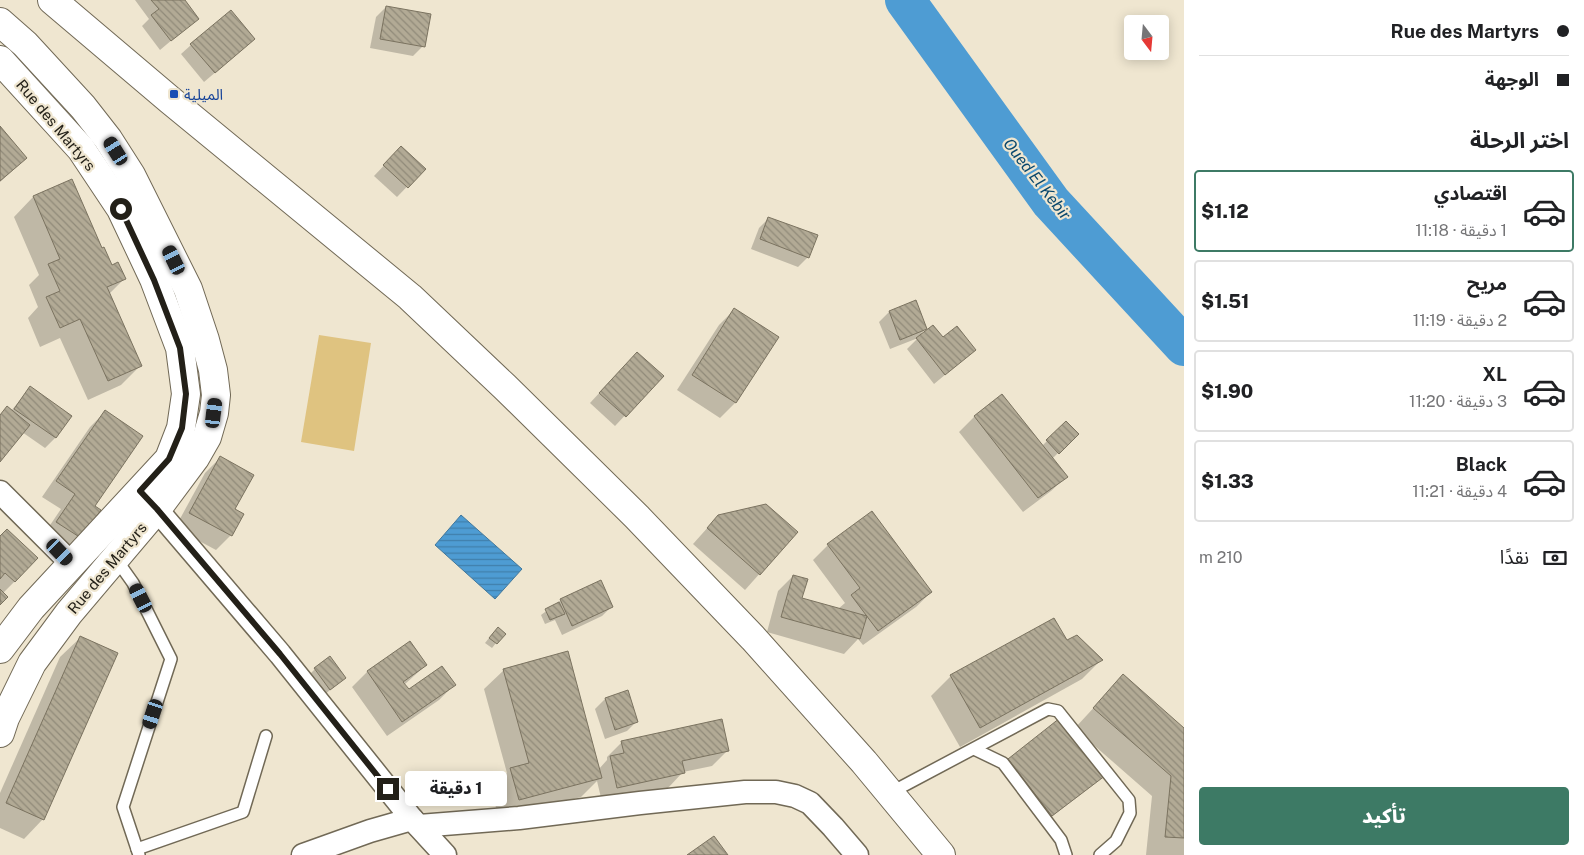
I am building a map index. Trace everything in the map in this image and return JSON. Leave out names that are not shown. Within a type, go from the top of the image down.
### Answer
[{"type":"main road","points":[[52,0],[424,310],[505,387],[651,531],[753,638],[941,855]]},
{"type":"main road","name":"Rue des Martyrs","points":[[0,22],[25,44],[60,81],[108,139],[131,174],[188,289],[213,370],[216,395],[214,413],[207,437],[195,458],[72,565],[31,608],[0,649]]},
{"type":"main road","name":"Rue des Martyrs","points":[[0,60],[81,149],[121,209],[154,280],[180,348],[186,394],[182,428],[149,500],[116,559],[69,613],[32,663],[0,733]]},
{"type":"street","points":[[0,492],[72,565]]},
{"type":"street","points":[[149,500],[280,654],[445,855]]},
{"type":"street","points":[[303,855],[370,831],[416,822],[519,818],[640,802],[745,792],[776,792],[795,796],[810,803],[833,826],[857,855]]},
{"type":"lane","points":[[116,559],[133,583],[171,659],[123,807],[138,852],[243,812],[266,736]]},
{"type":"lane","points":[[889,793],[1048,709],[1058,711],[1129,800],[1130,813],[1116,841],[1100,855]]},
{"type":"lane","points":[[974,749],[1003,763],[1061,840],[1066,855]]},
{"type":"shaded area","points":[[319,335],[371,343],[354,451],[301,442]]},
{"type":"water","points":[[461,515],[522,569],[495,599],[435,545]]},
{"type":"building","points":[[151,0],[185,0],[199,19],[171,41],[151,15],[159,9]]},
{"type":"building","points":[[386,6],[431,14],[425,47],[380,39]]},
{"type":"building","points":[[231,10],[255,39],[215,73],[190,44]]},
{"type":"building","points":[[0,126],[27,158],[0,181]]},
{"type":"building","points":[[401,146],[426,169],[408,188],[383,165]]},
{"type":"building","points":[[72,179],[102,248],[104,247],[112,265],[118,262],[126,279],[107,287],[142,366],[108,381],[80,319],[60,328],[46,297],[60,291],[48,264],[60,259],[33,196]]},
{"type":"building","points":[[768,217],[818,235],[809,258],[760,239]]},
{"type":"building","points":[[916,300],[927,329],[900,340],[889,311]]},
{"type":"building","points":[[734,308],[779,337],[736,403],[692,375]]},
{"type":"building","points":[[933,325],[943,337],[957,326],[976,350],[945,375],[916,338]]},
{"type":"building","points":[[637,352],[664,376],[626,417],[599,393]]},
{"type":"building","points":[[30,386],[72,416],[56,438],[14,409]]},
{"type":"building","points":[[1002,394],[1068,477],[1038,498],[974,416]]},
{"type":"building","points":[[7,406],[30,425],[0,462],[0,415]]},
{"type":"building","points":[[105,410],[143,436],[95,506],[101,510],[81,538],[56,522],[75,494],[56,481]]},
{"type":"building","points":[[1066,421],[1079,434],[1059,454],[1046,440]]},
{"type":"building","points":[[220,456],[254,475],[235,509],[244,514],[232,536],[189,513]]},
{"type":"building","points":[[766,504],[798,532],[760,575],[707,528],[718,515]]},
{"type":"building","points":[[872,511],[932,592],[878,631],[851,595],[860,588],[827,544]]},
{"type":"building","points":[[7,529],[38,558],[15,582],[5,573],[0,579],[0,536]]},
{"type":"building","points":[[793,575],[808,579],[802,598],[867,616],[860,639],[781,617]]},
{"type":"building","points":[[601,580],[613,607],[572,626],[560,599]]},
{"type":"building","points":[[0,589],[8,597],[0,605]]},
{"type":"building","points":[[559,602],[565,614],[550,620],[545,609]]},
{"type":"building","points":[[1054,618],[1067,640],[1077,635],[1103,660],[980,728],[950,675]]},
{"type":"building","points":[[498,627],[506,634],[497,644],[489,638]]},
{"type":"building","points":[[80,636],[118,653],[44,820],[6,803]]},
{"type":"building","points":[[410,641],[427,665],[403,682],[409,689],[442,666],[456,685],[402,722],[367,671]]},
{"type":"building","points":[[568,651],[602,778],[519,800],[510,768],[529,763],[503,669]]},
{"type":"building","points":[[330,656],[346,678],[330,690],[314,668]]},
{"type":"building","points":[[1123,674],[1184,728],[1184,838],[1165,837],[1171,776],[1093,708]]},
{"type":"building","points":[[628,690],[638,722],[615,730],[605,698]]},
{"type":"building","points":[[1065,714],[1110,772],[1052,816],[1008,759]]},
{"type":"building","points":[[722,719],[729,751],[682,761],[685,773],[617,788],[610,756],[624,753],[621,741]]},
{"type":"building","points":[[714,836],[728,855],[687,855]]},
{"type":"waterway","name":"Oued El Kebir","points":[[905,0],[1051,202],[1184,346]]},
{"type":"place","name":"الميلية","points":[[174,94]]},
{"type":"route","points":[[121,209],[154,280],[180,348],[186,394],[182,428],[169,459],[140,491],[280,654],[388,789]]}]
